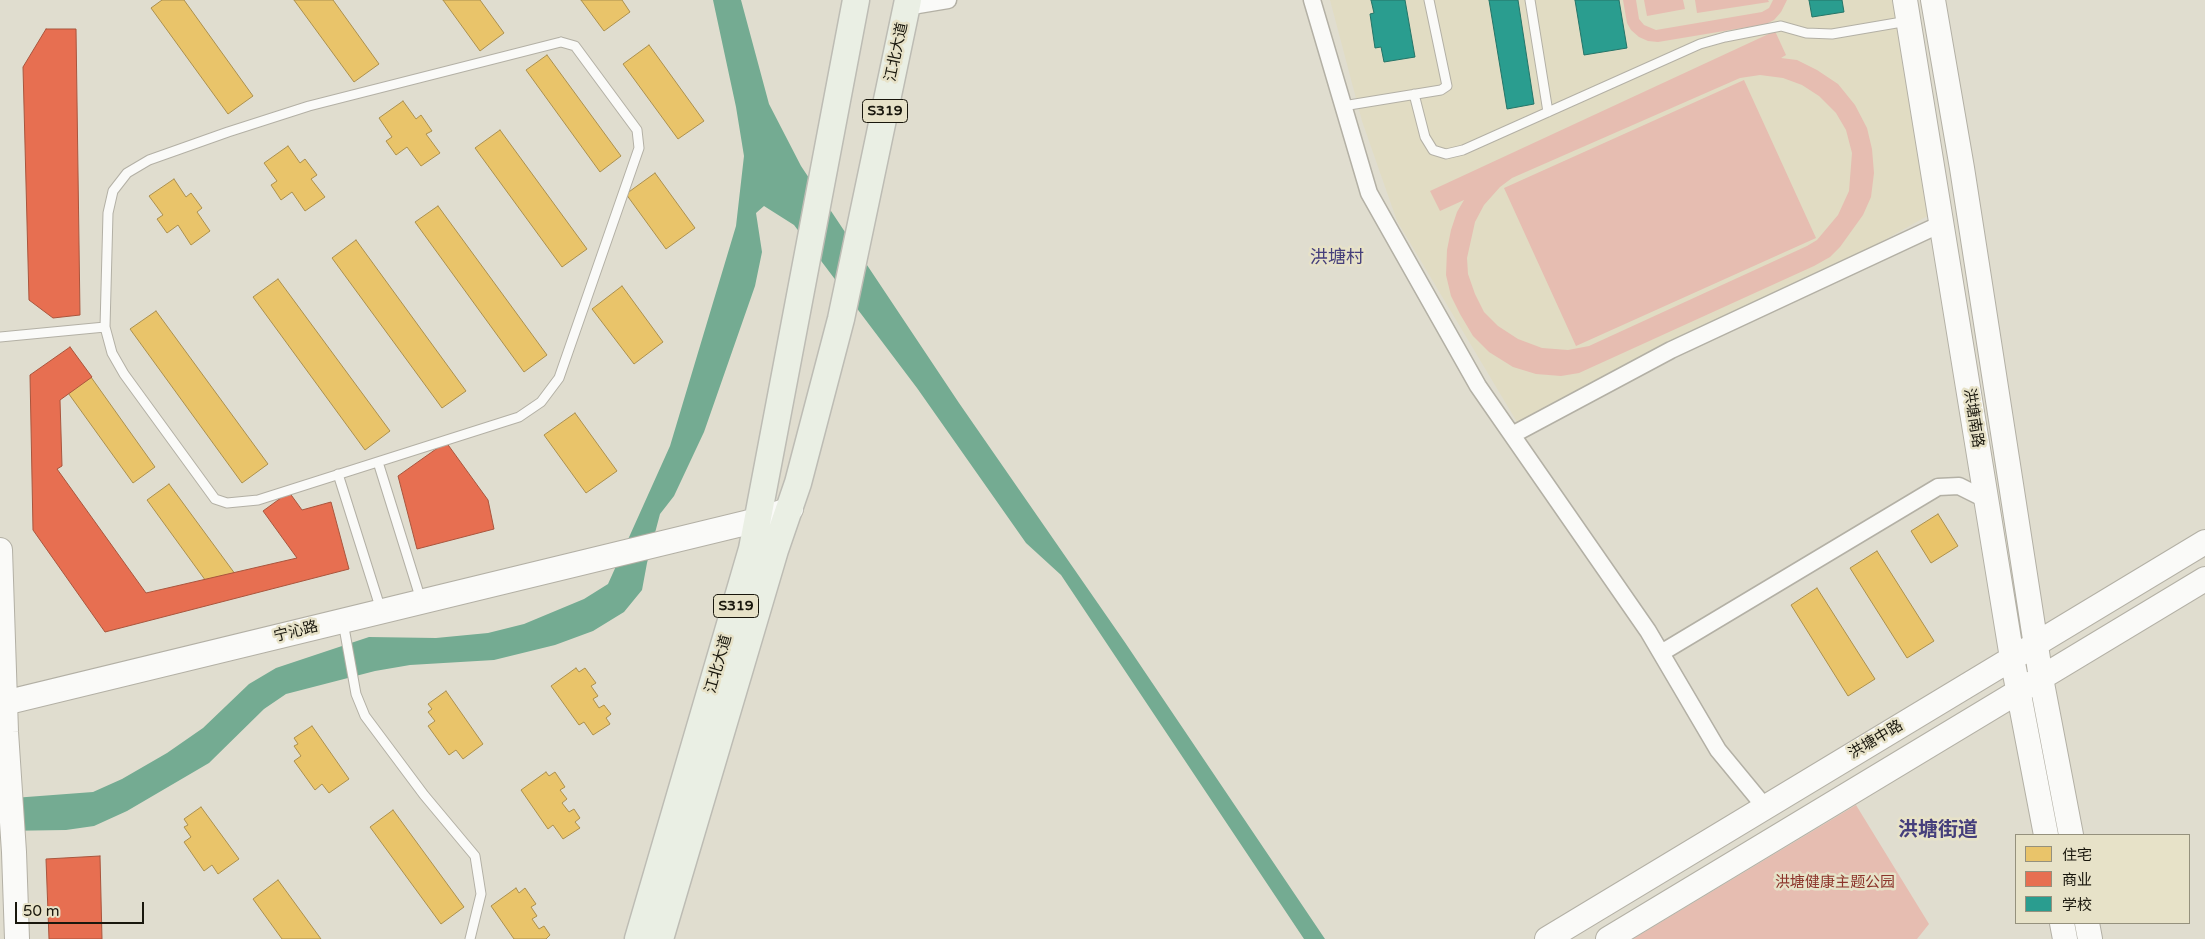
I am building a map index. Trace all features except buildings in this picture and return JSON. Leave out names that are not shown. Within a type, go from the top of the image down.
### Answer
[{"type":"main road","name":"江北大道","points":[[638,939],[752,549],[856,0]]},
{"type":"main road","name":"洪塘南路","points":[[1934,0],[2037,643],[2041,678],[2071,834]]},
{"type":"main road","name":"江北大道","points":[[660,939],[775,550],[790,509],[841,319],[907,4]]},
{"type":"main road","name":"洪塘南路","points":[[1907,10],[2012,658],[2046,834]]},
{"type":"main road","name":"宁沁路","points":[[2,703],[758,520],[790,509]]},
{"type":"main road","name":"洪塘中路","points":[[1547,939],[2205,542]]},
{"type":"main road","points":[[0,550],[2,703],[14,852],[17,939]]},
{"type":"main road","points":[[1608,939],[2205,579]]},
{"type":"main road","points":[[2062,924],[2065,939]]},
{"type":"main road","points":[[2087,924],[2090,939]]},
{"type":"street","points":[[907,4],[948,0]]},
{"type":"street","points":[[1312,0],[1369,193],[1478,386],[1648,631],[1718,750],[1765,807]]},
{"type":"street","points":[[1512,435],[1672,350],[1942,224]]},
{"type":"street","points":[[1661,653],[1938,487],[1959,486],[1986,500]]},
{"type":"lane","points":[[1343,106],[1441,90],[1447,86],[1429,0]]},
{"type":"lane","points":[[1530,0],[1548,112]]},
{"type":"lane","points":[[1414,94],[1425,137],[1433,150],[1446,154],[1463,150],[1700,44],[1724,37],[1781,26],[1806,34],[1832,34],[1907,10]]},
{"type":"lane","points":[[561,42],[575,46],[637,130],[639,148],[559,378],[541,402],[519,417],[378,462],[258,500],[227,503],[215,499],[124,374],[112,353],[105,327],[110,206],[113,191],[128,173],[142,165],[228,132],[310,106],[561,42]]},
{"type":"lane","points":[[0,337],[105,327]]},
{"type":"lane","points":[[378,462],[421,601]]},
{"type":"lane","points":[[338,474],[381,611]]},
{"type":"lane","points":[[342,620],[356,694],[365,716],[424,795],[475,856],[481,894],[470,939]]},
{"type":"shaded area","points":[[713,0],[741,0],[769,104],[801,166],[959,403],[1124,641],[1325,939],[1304,939],[1061,575],[1026,543],[917,388],[794,225],[764,206],[756,213],[762,252],[755,286],[704,432],[674,496],[660,514],[642,590],[624,612],[593,631],[555,645],[494,660],[410,665],[375,671],[286,694],[264,709],[209,763],[127,811],[94,826],[66,830],[0,831],[0,799],[93,792],[122,779],[167,753],[203,728],[249,684],[276,668],[369,637],[436,638],[488,633],[524,624],[584,599],[608,584],[670,446],[736,226],[744,156],[736,107]]},
{"type":"shaded area","points":[[1330,0],[1894,0],[1931,214],[1870,248],[1517,422],[1397,221],[1362,121]]},
{"type":"green space","points":[[1623,0],[1636,0],[1639,19],[1644,25],[1656,30],[1762,12],[1769,8],[1773,0],[1787,0],[1781,12],[1774,20],[1766,24],[1658,42],[1648,41],[1639,37],[1631,30],[1627,23]]},
{"type":"green space","points":[[1644,0],[1683,0],[1685,9],[1647,16]]},
{"type":"green space","points":[[1695,0],[1768,0],[1769,2],[1697,13]]},
{"type":"green space","points":[[1775,31],[1786,55],[1781,58],[1797,60],[1817,70],[1838,84],[1855,105],[1867,128],[1872,149],[1874,173],[1871,197],[1863,215],[1840,247],[1830,257],[1579,373],[1561,376],[1536,374],[1513,367],[1489,352],[1473,336],[1451,296],[1446,275],[1447,250],[1451,230],[1457,212],[1464,200],[1440,211],[1430,191]],"holes":[[[1760,75],[1783,78],[1802,85],[1819,96],[1836,113],[1846,130],[1852,153],[1849,191],[1838,215],[1817,240],[1589,346],[1568,350],[1542,348],[1518,339],[1498,326],[1484,312],[1468,274],[1467,258],[1475,222],[1484,205],[1500,187],[1512,178],[1740,78]]]},
{"type":"green space","points":[[1744,80],[1816,238],[1576,346],[1504,188]]},
{"type":"green space","name":"洪塘健康主题公园","points":[[1856,805],[1929,924],[1917,939],[1633,939]]},
{"type":"district","name":"洪塘村","points":[[1337,258]]},
{"type":"district","name":"洪塘街道","points":[[1938,831]]}]
